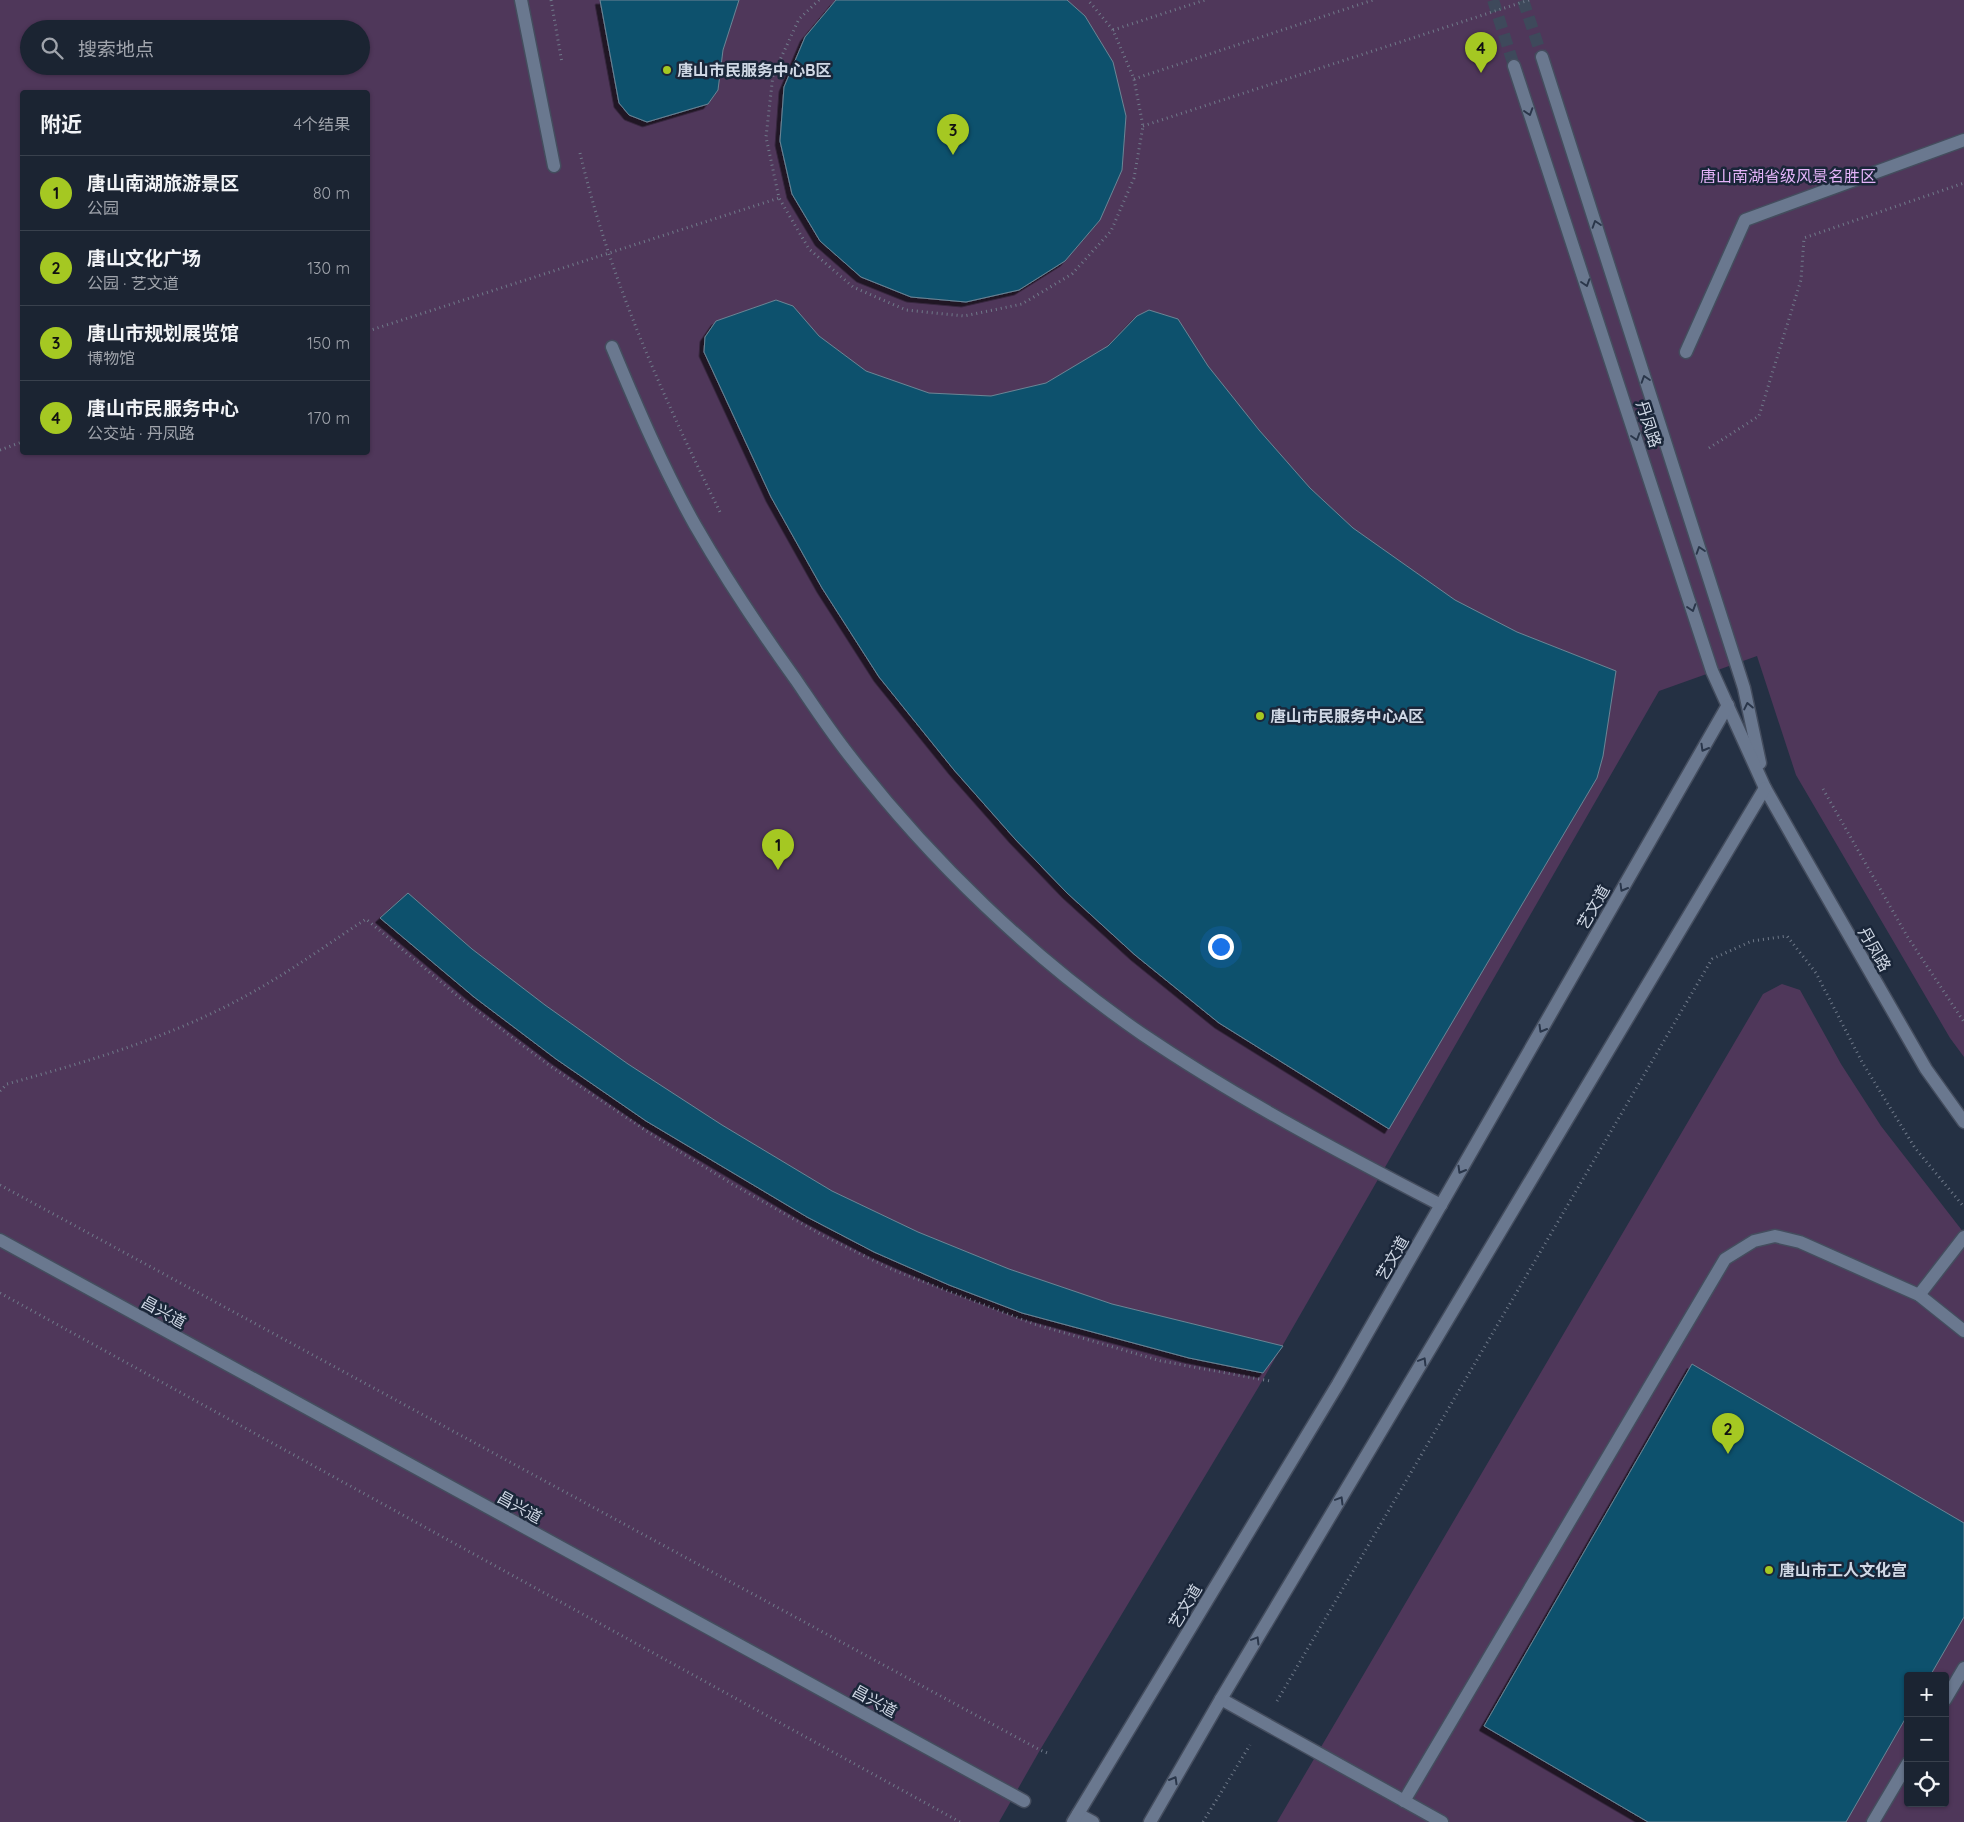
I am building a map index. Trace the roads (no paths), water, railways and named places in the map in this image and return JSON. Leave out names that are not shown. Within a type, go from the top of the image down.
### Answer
[{"type":"main road","points":[[521,0],[554,166]]},
{"type":"main road","name":"丹凤路","points":[[1542,57],[1744,688],[1765,788]]},
{"type":"main road","name":"丹凤路","points":[[1514,66],[1712,671],[1765,788],[1861,959],[1926,1069],[1964,1122]]},
{"type":"main road","points":[[1686,352],[1745,220],[1964,140]]},
{"type":"main road","points":[[612,347],[654,441],[694,523],[736,593],[849,755],[918,838],[990,909],[1056,968],[1141,1033],[1219,1084],[1322,1144],[1441,1205]]},
{"type":"main road","name":"艺文道","points":[[1076,1818],[1338,1384],[1728,705]]},
{"type":"main road","points":[[1150,1822],[1221,1699],[1765,788]]},
{"type":"main road","points":[[1404,1801],[1725,1259],[1754,1241],[1775,1236],[1800,1242],[1919,1296],[1964,1331]]},
{"type":"main road","points":[[1919,1296],[1964,1237]]},
{"type":"main road","name":"昌兴道","points":[[0,1240],[1024,1801]]},
{"type":"main road","points":[[1949,1693],[1964,1668]]},
{"type":"main road","points":[[1221,1699],[1442,1822]]},
{"type":"main road","points":[[1873,1822],[1904,1770]]},
{"type":"main road","points":[[1076,1818],[1094,1822]]},
{"type":"tunnel","points":[[1493,0],[1514,66]]},
{"type":"tunnel","points":[[1523,0],[1542,57]]},
{"type":"place","name":"唐山市民服务中心B区","points":[[667,70]]},
{"type":"place","name":"唐山市民服务中心","points":[[1481,73]]},
{"type":"place","name":"唐山市规划展览馆","points":[[953,155]]},
{"type":"place","name":"唐山市民服务中心A区","points":[[1260,716]]},
{"type":"place","name":"唐山南湖旅游景区","points":[[778,870]]},
{"type":"place","name":"唐山文化广场","points":[[1728,1454]]},
{"type":"place","name":"唐山市工人文化宫","points":[[1769,1570]]},
{"type":"park label","name":"唐山南湖省级风景名胜区","points":[[1788,176]]}]
